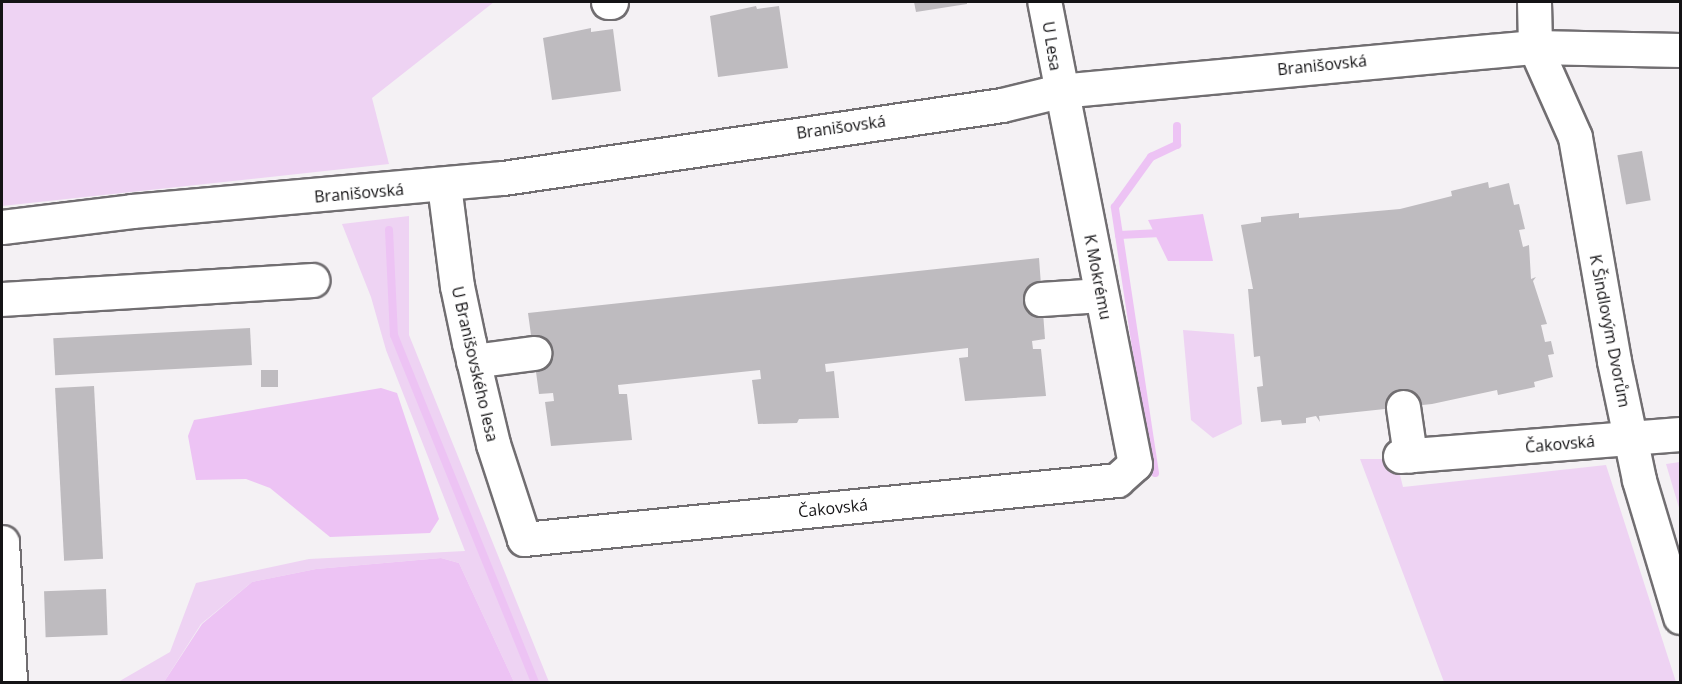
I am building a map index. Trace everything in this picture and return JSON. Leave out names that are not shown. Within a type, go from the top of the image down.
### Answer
[{"type":"street","name":"U Lesa","points":[[1044,2],[1059,91]]},
{"type":"street","points":[[1534,2],[1535,47]]},
{"type":"street","name":"Branišovská","points":[[2,227],[132,211],[444,185],[1002,105],[1059,91],[1535,47],[1680,50]]},
{"type":"street","name":"K Šindlovým Dvorům","points":[[1535,47],[1575,137],[1639,480],[1680,617]]},
{"type":"street","name":"K Mokrému","points":[[1059,91],[1135,464]]},
{"type":"street","name":"U Branišovského lesa","points":[[444,185],[457,286],[473,361],[493,444],[524,539]]},
{"type":"street","points":[[2,299],[312,280]]},
{"type":"street","points":[[1041,299],[1101,295]]},
{"type":"street","points":[[473,361],[534,353]]},
{"type":"street","name":"Čakovská","points":[[1403,407],[1417,455],[1680,434]]},
{"type":"street","name":"Čakovská","points":[[524,539],[1117,480],[1135,464]]},
{"type":"street","points":[[2,542],[10,682]]},
{"type":"shaded area","points":[[2,2],[494,2],[372,98],[389,164],[2,206]]},
{"type":"shaded area","points":[[1203,214],[1213,261],[1168,261],[1148,220]]},
{"type":"shaded area","points":[[409,216],[409,335],[549,682],[514,682],[459,563],[441,558],[316,569],[252,582],[201,624],[164,682],[118,682],[170,652],[196,583],[309,559],[465,551],[386,350],[371,297],[342,224]]},
{"type":"shaded area","points":[[1183,330],[1234,334],[1242,424],[1213,438],[1191,420]]},
{"type":"shaded area","points":[[381,388],[397,393],[439,519],[430,533],[330,537],[270,488],[246,479],[196,480],[188,436],[194,420]]},
{"type":"shaded area","points":[[1360,459],[1396,459],[1403,487],[1606,465],[1676,682],[1444,682]]},
{"type":"shaded area","points":[[1680,462],[1680,511],[1666,464]]},
{"type":"shaded area","points":[[441,558],[459,563],[514,682],[164,682],[202,624],[252,582],[316,569]]},
{"type":"building","points":[[914,2],[967,2],[967,4],[916,12]]},
{"type":"building","points":[[756,6],[757,9],[779,6],[788,68],[718,77],[710,16]]},
{"type":"building","points":[[591,28],[591,32],[613,29],[621,91],[552,100],[543,38]]},
{"type":"building","points":[[1642,151],[1651,200],[1626,205],[1617,155]]},
{"type":"building","points":[[1488,182],[1489,188],[1509,183],[1514,205],[1519,204],[1525,229],[1519,230],[1523,247],[1529,245],[1531,279],[1536,277],[1533,281],[1547,324],[1541,325],[1545,342],[1551,341],[1554,354],[1548,355],[1553,377],[1534,382],[1535,387],[1498,395],[1497,390],[1432,404],[1319,416],[1320,422],[1316,416],[1306,418],[1306,423],[1282,425],[1281,420],[1261,422],[1257,387],[1263,386],[1260,356],[1254,357],[1248,289],[1253,289],[1241,225],[1261,222],[1261,217],[1299,213],[1299,218],[1400,209],[1452,196],[1451,191]]},
{"type":"building","points":[[1039,258],[1045,339],[1032,341],[1033,349],[1041,349],[1046,396],[965,401],[959,358],[968,357],[968,348],[825,364],[826,372],[834,371],[839,418],[799,419],[797,423],[758,424],[752,380],[761,379],[760,370],[618,385],[619,394],[627,394],[632,440],[551,446],[545,402],[554,401],[553,393],[539,394],[528,313]]},
{"type":"building","points":[[250,328],[252,365],[55,375],[53,338]]},
{"type":"building","points":[[261,370],[278,370],[278,387],[261,387]]},
{"type":"building","points":[[94,386],[103,559],[64,561],[55,388]]},
{"type":"building","points":[[106,589],[108,635],[46,637],[44,591]]},
{"type":"waterway","points":[[1155,473],[1115,207],[1151,157],[1177,145],[1177,126]]},
{"type":"waterway","points":[[389,230],[394,335],[535,682]]},
{"type":"waterway","points":[[1119,235],[1161,233]]}]
